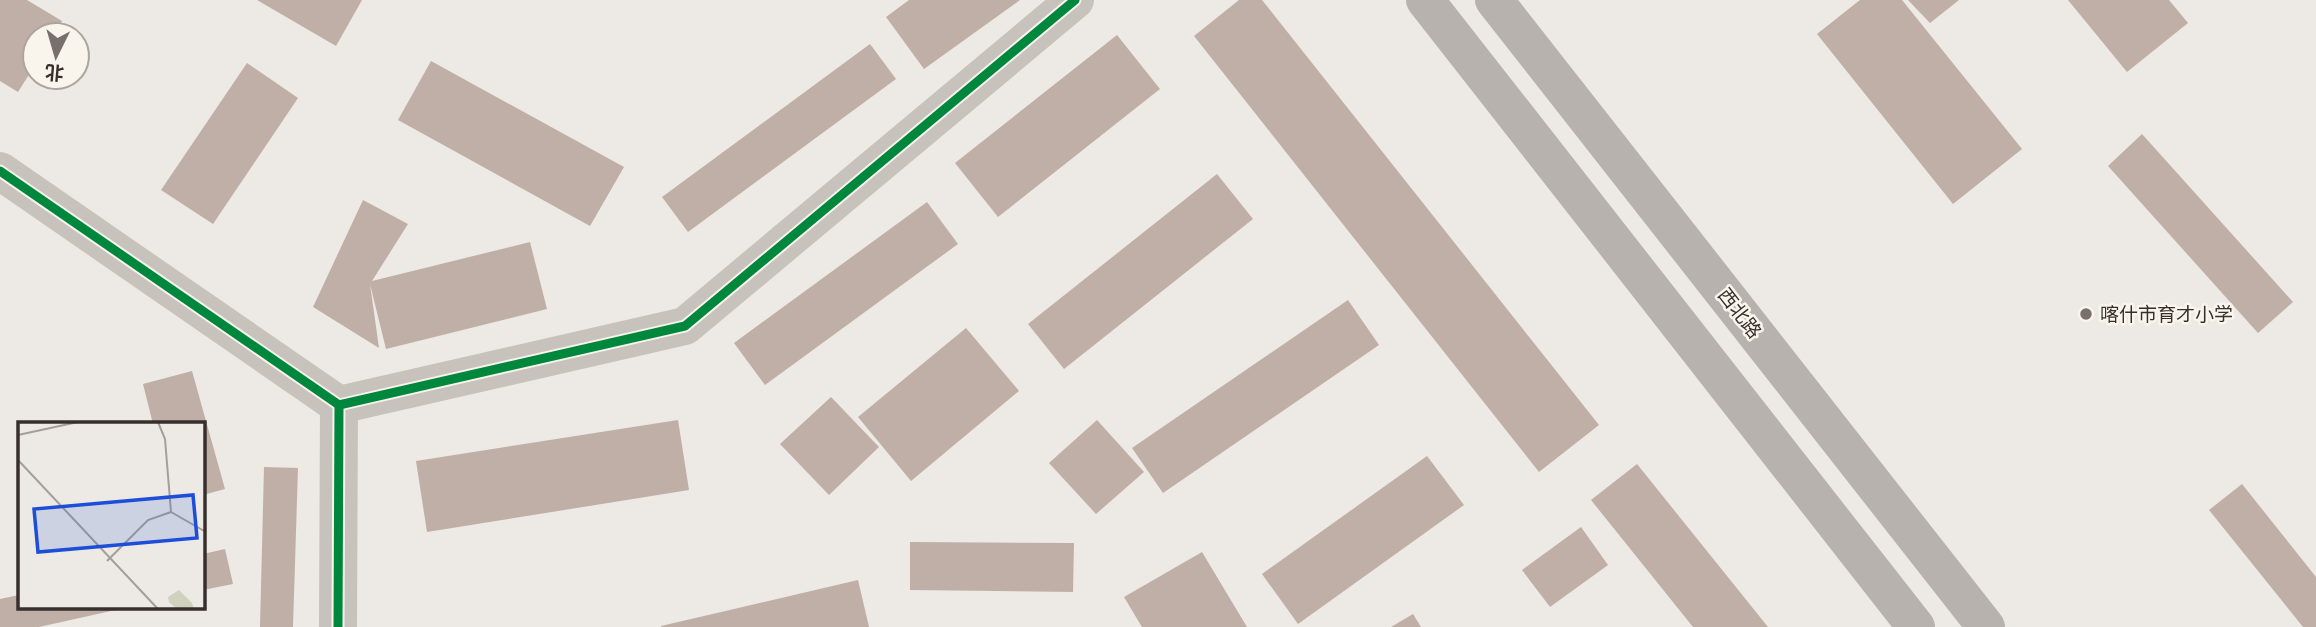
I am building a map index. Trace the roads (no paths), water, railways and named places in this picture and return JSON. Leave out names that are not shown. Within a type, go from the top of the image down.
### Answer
[{"type":"main road","points":[[1425,0],[1916,627]]},
{"type":"main road","name":"西北路","points":[[1494,0],[1986,627]]},
{"type":"street","points":[[0,171],[339,405],[685,326],[1075,0]]},
{"type":"street","points":[[338,627],[339,405]]},
{"type":"place","name":"喀什市育才小学","points":[[2086,314]]}]
